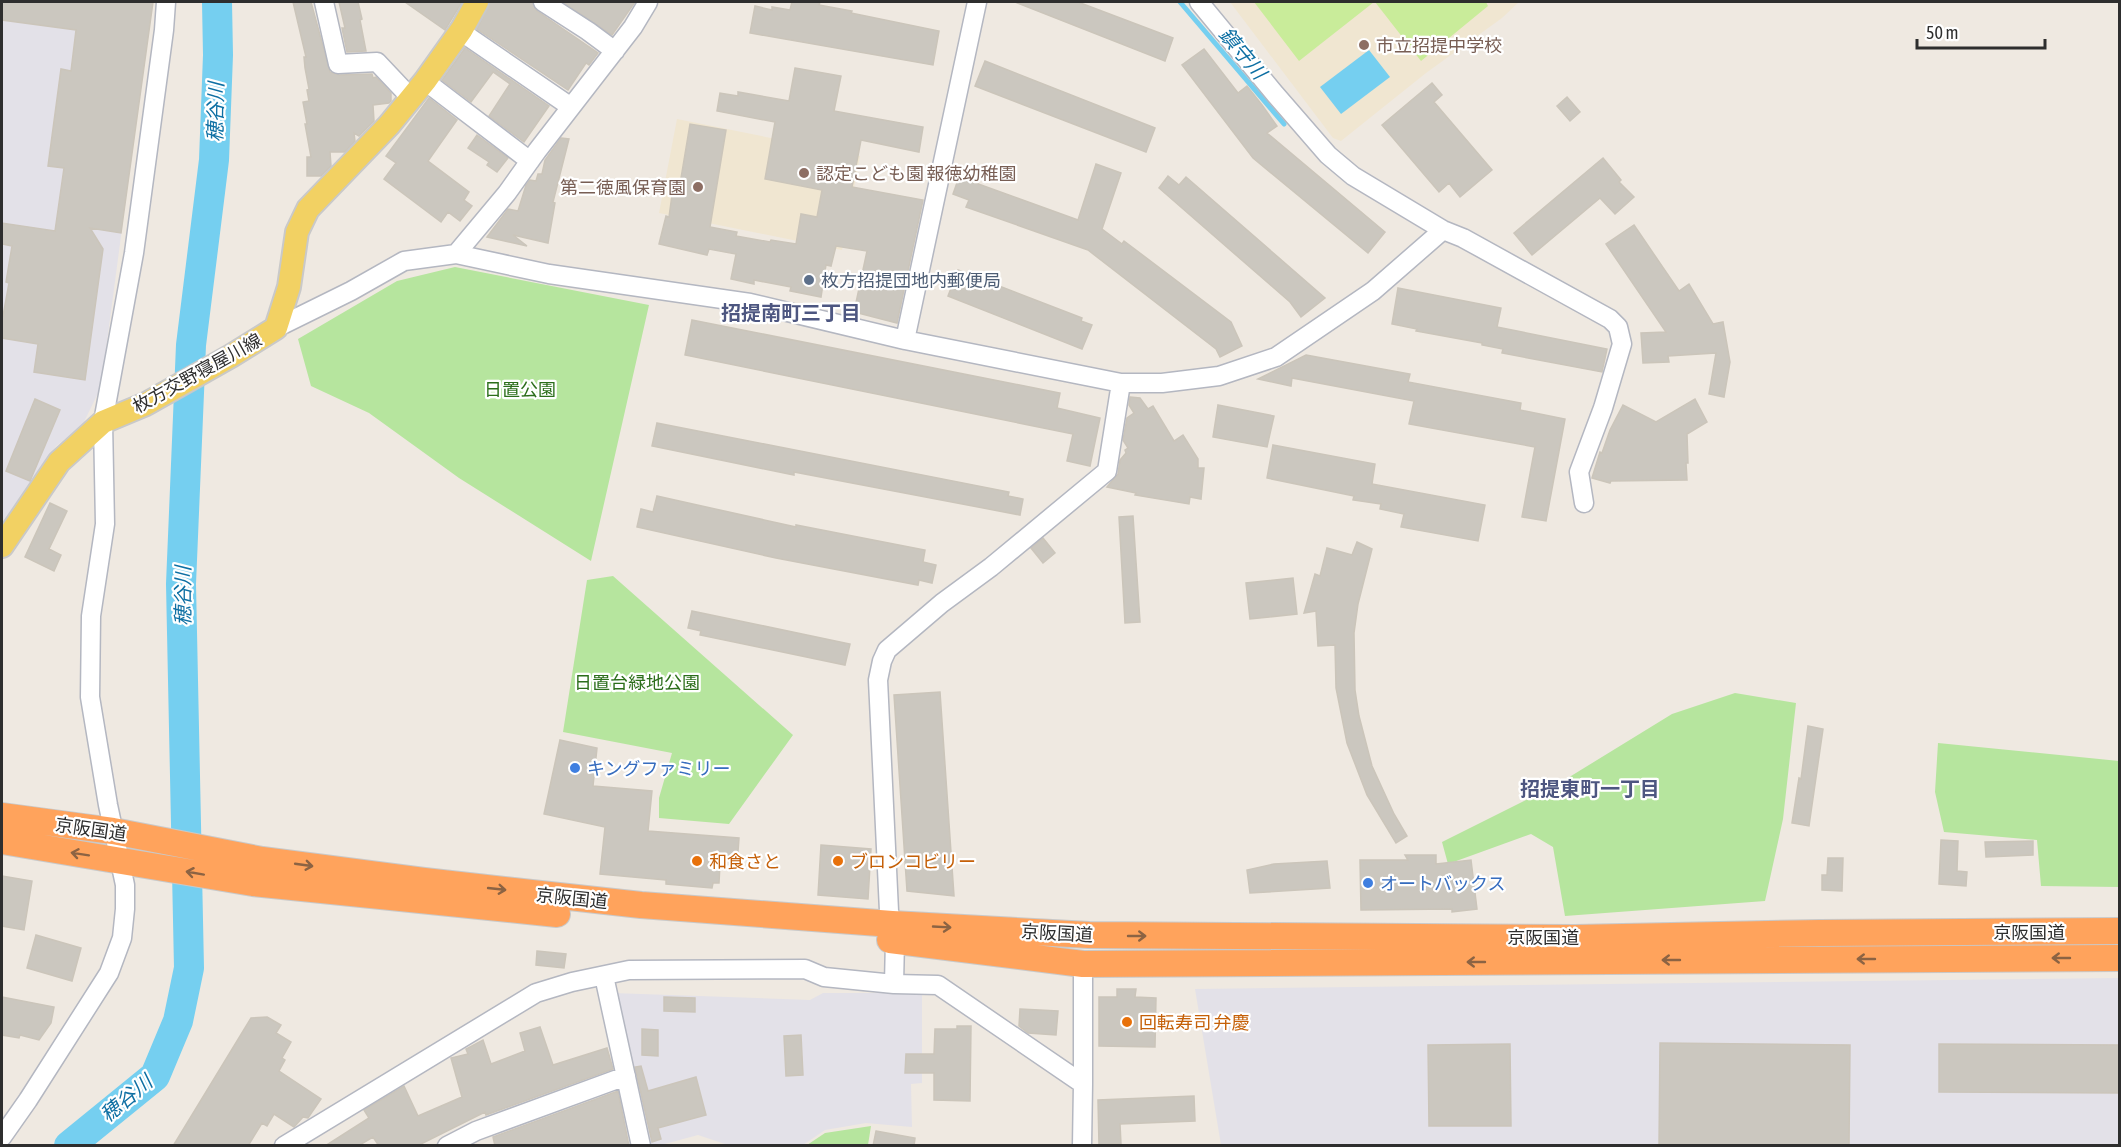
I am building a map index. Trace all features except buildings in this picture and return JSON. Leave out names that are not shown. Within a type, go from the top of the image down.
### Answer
[{"type":"highway","name":"京阪国道","points":[[2,816],[123,833],[246,856],[424,881],[893,932],[1083,964],[2120,958]]},
{"type":"highway","name":"京阪国道","points":[[2,842],[253,883],[585,916],[893,932],[1101,936],[1575,938],[2120,931]]},
{"type":"main road","name":"枚方交野寝屋川線","points":[[2,546],[59,462],[103,422],[146,404],[276,328],[289,286],[297,232],[308,209],[389,125],[425,81],[477,2]]},
{"type":"street","points":[[2,1137],[109,974],[122,938],[125,885],[129,862],[90,697],[91,616],[105,524],[103,422],[134,253],[166,2]]},
{"type":"street","points":[[324,2],[338,64],[377,62],[411,98]]},
{"type":"street","points":[[543,2],[615,51]]},
{"type":"street","points":[[456,254],[507,193],[633,27],[648,2]]},
{"type":"street","points":[[905,340],[977,2]]},
{"type":"street","points":[[1199,2],[1328,155],[1353,176],[1443,230],[1463,238],[1610,319],[1618,327],[1622,344],[1603,408],[1579,472],[1584,502]]},
{"type":"street","points":[[460,31],[571,107]]},
{"type":"street","points":[[425,81],[530,161]]},
{"type":"street","points":[[276,328],[351,291],[404,261],[456,254],[549,274],[750,303],[905,340],[1121,383],[1162,383],[1219,376],[1276,357],[1373,291],[1443,230]]},
{"type":"street","points":[[894,984],[878,680],[882,661],[887,650],[927,616],[991,567],[1107,471],[1121,383]]},
{"type":"street","points":[[1082,1146],[1083,964]]},
{"type":"street","points":[[284,1146],[536,993],[629,970],[805,969],[824,977],[894,984],[938,985],[1083,1084]]},
{"type":"street","points":[[604,976],[641,1146]]},
{"type":"street","points":[[447,1146],[475,1138],[626,1076]]},
{"type":"shaded area","points":[[2,2],[152,2],[101,387],[82,426],[56,446],[2,531]]},
{"type":"shaded area","name":"市立招提中学校","points":[[1230,2],[1519,2],[1502,18],[1426,73],[1341,141],[1333,138]]},
{"type":"shaded area","points":[[677,119],[860,156],[842,250],[659,213]]},
{"type":"shaded area","points":[[2119,978],[2119,1145],[1221,1145],[1195,989]]},
{"type":"shaded area","points":[[612,993],[810,1000],[823,993],[922,993],[922,1083],[911,1084],[912,1127],[866,1123],[825,1130],[803,1145],[728,1145],[698,1135],[661,1145],[647,1145]]},
{"type":"green space","points":[[1254,2],[1374,2],[1299,61]]},
{"type":"green space","points":[[1375,2],[1486,2],[1488,6],[1421,61]]},
{"type":"green space","name":"日置公園","points":[[455,267],[649,305],[591,561],[459,478],[369,413],[311,386],[298,339],[397,281]]},
{"type":"green space","name":"日置台緑地公園","points":[[613,576],[793,735],[729,824],[659,818],[659,798],[672,753],[563,732],[587,580]]},
{"type":"green space","points":[[1735,693],[1796,703],[1783,819],[1765,901],[1565,916],[1553,847],[1531,834],[1448,864],[1442,842],[1558,784],[1672,714]]},
{"type":"green space","points":[[1938,743],[2119,761],[2119,887],[2041,886],[2037,840],[1944,832],[1935,792]]},
{"type":"green space","points":[[871,1126],[868,1145],[807,1145],[825,1133]]},
{"type":"water","points":[[1369,50],[1390,77],[1341,114],[1320,87]]},
{"type":"waterway","name":"穂谷川","points":[[69,1146],[155,1076],[178,1021],[189,968],[181,584],[191,345],[214,160],[218,55],[217,2]]},
{"type":"waterway","name":"鎮守川","points":[[1180,2],[1284,124]]},
{"type":"place","name":"市立招提中学校","points":[[1364,45]]},
{"type":"place","name":"認定こども園 報徳幼稚園","points":[[804,173]]},
{"type":"place","name":"第二徳風保育園","points":[[698,187]]},
{"type":"place","name":"枚方招提団地内郵便局","points":[[809,280]]},
{"type":"place","name":"キングファミリー","points":[[575,768]]},
{"type":"place","name":"和食さと","points":[[697,861]]},
{"type":"place","name":"ブロンコビリー","points":[[838,861]]},
{"type":"place","name":"オートバックス","points":[[1368,883]]},
{"type":"place","name":"回転寿司 弁慶","points":[[1127,1022]]},
{"type":"district","name":"招提南町三丁目","points":[[791,312]]},
{"type":"district","name":"招提東町一丁目","points":[[1590,788]]}]
